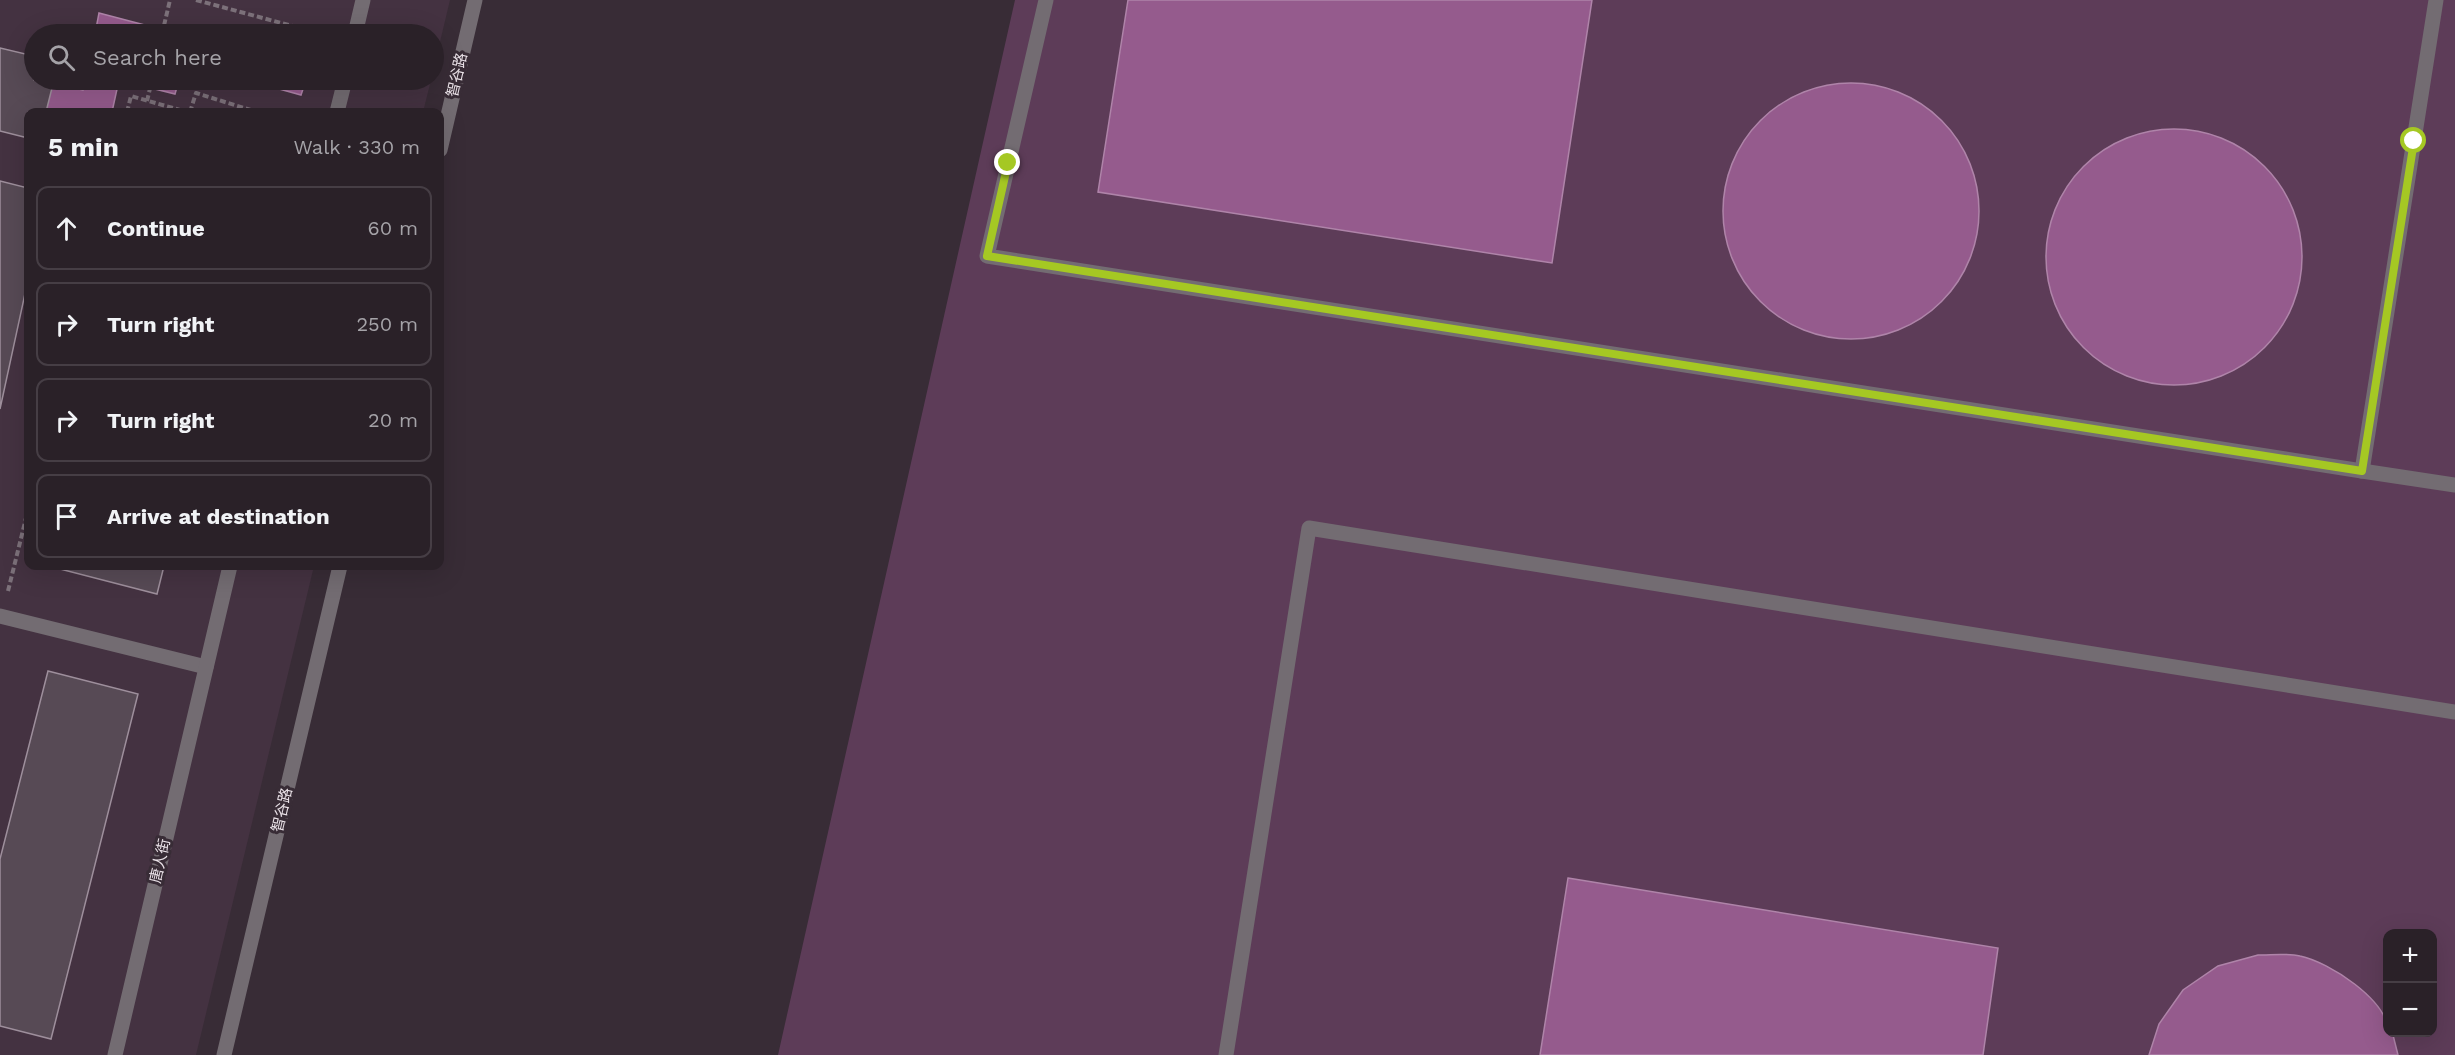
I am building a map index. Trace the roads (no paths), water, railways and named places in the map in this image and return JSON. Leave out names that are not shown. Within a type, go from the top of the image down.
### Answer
[{"type":"street","points":[[357,24],[363,0]]},
{"type":"street","name":"智谷路","points":[[444,133],[475,0]]},
{"type":"street","points":[[1046,0],[987,256],[2455,485]]},
{"type":"street","points":[[2362,471],[2436,0]]},
{"type":"street","points":[[338,108],[342,90]]},
{"type":"street","points":[[1226,1055],[1309,528],[2455,712]]},
{"type":"street","name":"唐人街","points":[[115,1055],[229,570]]},
{"type":"street","name":"智谷路","points":[[224,1055],[339,570]]},
{"type":"street","points":[[1,616],[206,667]]}]
